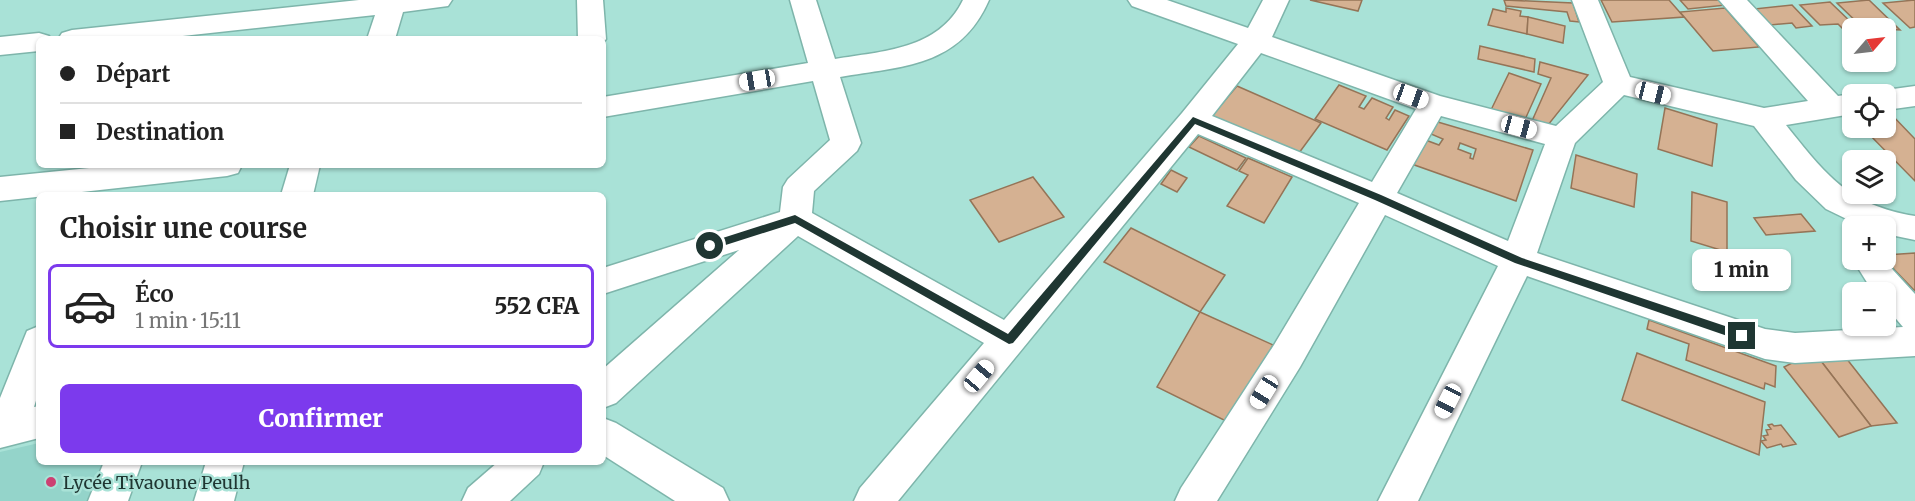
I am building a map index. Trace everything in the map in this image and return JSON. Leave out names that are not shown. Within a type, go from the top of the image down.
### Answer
[{"type":"street","points":[[99,36],[439,0]]},
{"type":"street","points":[[590,0],[592,36]]},
{"type":"street","points":[[606,389],[795,219],[799,187],[846,143],[803,0]]},
{"type":"street","points":[[606,106],[918,54],[943,43],[959,27],[976,0]]},
{"type":"street","points":[[1141,0],[1433,104],[1562,138]]},
{"type":"street","points":[[874,501],[1193,120],[1256,40],[1276,0]]},
{"type":"street","points":[[1585,0],[1618,84]]},
{"type":"street","points":[[1732,0],[1841,105]]},
{"type":"street","points":[[382,36],[394,3]]},
{"type":"street","points":[[0,46],[36,42]]},
{"type":"street","points":[[1618,84],[1764,118],[1841,105]]},
{"type":"street","points":[[1398,501],[1518,260],[1562,138],[1618,84]]},
{"type":"street","points":[[1195,501],[1287,356],[1433,104]]},
{"type":"street","points":[[1764,118],[1845,215],[1915,228]]},
{"type":"street","points":[[1193,120],[1518,260],[1779,347],[1915,341]]},
{"type":"street","points":[[0,189],[95,187],[209,168]]},
{"type":"street","points":[[298,192],[304,168]]},
{"type":"street","points":[[606,280],[795,219],[1009,340]]},
{"type":"street","points":[[1876,270],[1915,317]]},
{"type":"street","points":[[15,427],[36,352]]},
{"type":"street","points":[[606,437],[708,501]]},
{"type":"street","points":[[108,501],[122,465]]},
{"type":"street","points":[[214,501],[224,465]]},
{"type":"street","points":[[482,501],[522,465]]},
{"type":"shaded area","name":"Lycée Tivaoune Peulh","points":[[36,444],[36,465],[110,465],[93,501],[0,501],[0,452]]},
{"type":"building","points":[[1310,0],[1362,0],[1358,11]]},
{"type":"building","points":[[1504,0],[1573,3],[1579,22],[1570,21],[1567,12],[1506,6]]},
{"type":"building","points":[[1601,0],[1669,0],[1684,17],[1612,22]]},
{"type":"building","points":[[1680,0],[1731,0],[1736,4],[1688,9]]},
{"type":"building","points":[[1869,0],[1888,18],[1853,18],[1837,3]]},
{"type":"building","points":[[1915,0],[1915,27],[1910,28],[1883,3]]},
{"type":"building","points":[[1830,2],[1847,18],[1842,18],[1842,28],[1838,24],[1820,25],[1800,5]]},
{"type":"building","points":[[1792,5],[1812,26],[1796,28],[1792,23],[1770,25],[1754,9]]},
{"type":"building","points":[[1506,8],[1521,11],[1520,16],[1528,17],[1527,34],[1488,25],[1493,9],[1506,12]]},
{"type":"building","points":[[1725,8],[1759,47],[1713,51],[1680,12]]},
{"type":"building","points":[[1528,17],[1565,26],[1563,43],[1527,34]]},
{"type":"building","points":[[1480,46],[1535,59],[1534,72],[1478,59]]},
{"type":"building","points":[[1540,62],[1588,75],[1548,125],[1532,121],[1551,78],[1538,74]]},
{"type":"building","points":[[1509,73],[1541,84],[1523,124],[1490,112]]},
{"type":"building","points":[[1339,85],[1366,96],[1359,107],[1364,109],[1372,98],[1393,107],[1386,118],[1389,120],[1395,110],[1409,116],[1387,150],[1315,119]]},
{"type":"building","points":[[1237,86],[1321,123],[1296,157],[1210,118]]},
{"type":"building","points":[[1665,108],[1717,124],[1712,166],[1658,149]]},
{"type":"building","points":[[1896,119],[1915,139],[1915,181],[1896,162],[1896,150],[1885,150],[1873,138],[1896,138]]},
{"type":"building","points":[[1431,120],[1533,150],[1516,201],[1406,162],[1420,138],[1439,145],[1443,139],[1424,131]],"holes":[[[1460,143],[1476,149],[1473,159],[1470,158],[1471,154],[1458,149]]]},
{"type":"building","points":[[1199,136],[1246,158],[1237,170],[1189,147]]},
{"type":"building","points":[[1576,155],[1637,174],[1634,207],[1571,188]]},
{"type":"building","points":[[1248,158],[1292,177],[1264,223],[1227,206],[1248,175],[1239,171]]},
{"type":"building","points":[[1171,170],[1187,178],[1177,192],[1161,184]]},
{"type":"building","points":[[1033,177],[1064,217],[999,242],[970,200]]},
{"type":"building","points":[[1692,192],[1727,202],[1727,252],[1691,241]]},
{"type":"building","points":[[1801,214],[1815,231],[1766,235],[1754,218]]},
{"type":"building","points":[[1131,228],[1225,275],[1200,312],[1104,262]]},
{"type":"building","points":[[1915,253],[1915,291],[1895,270],[1896,254]]},
{"type":"building","points":[[1200,312],[1273,345],[1232,424],[1157,387]]},
{"type":"building","points":[[1649,320],[1776,366],[1775,387],[1765,383],[1764,389],[1686,360],[1689,344],[1647,329]]},
{"type":"building","points":[[1839,349],[1897,423],[1871,426],[1814,352]]},
{"type":"building","points":[[1814,352],[1871,426],[1839,437],[1784,367]]},
{"type":"building","points":[[1637,353],[1765,402],[1759,455],[1622,400]]},
{"type":"building","points":[[1768,425],[1781,425],[1796,444],[1783,447],[1781,444],[1767,448],[1761,441],[1766,440],[1763,436],[1768,435],[1766,430],[1771,429]]},
{"type":"place","name":"Lycée Tivaoune Peulh","points":[[51,482]]},
{"type":"route","points":[[710,246],[795,219],[1009,340],[1193,120],[1518,260],[1742,336]]}]
